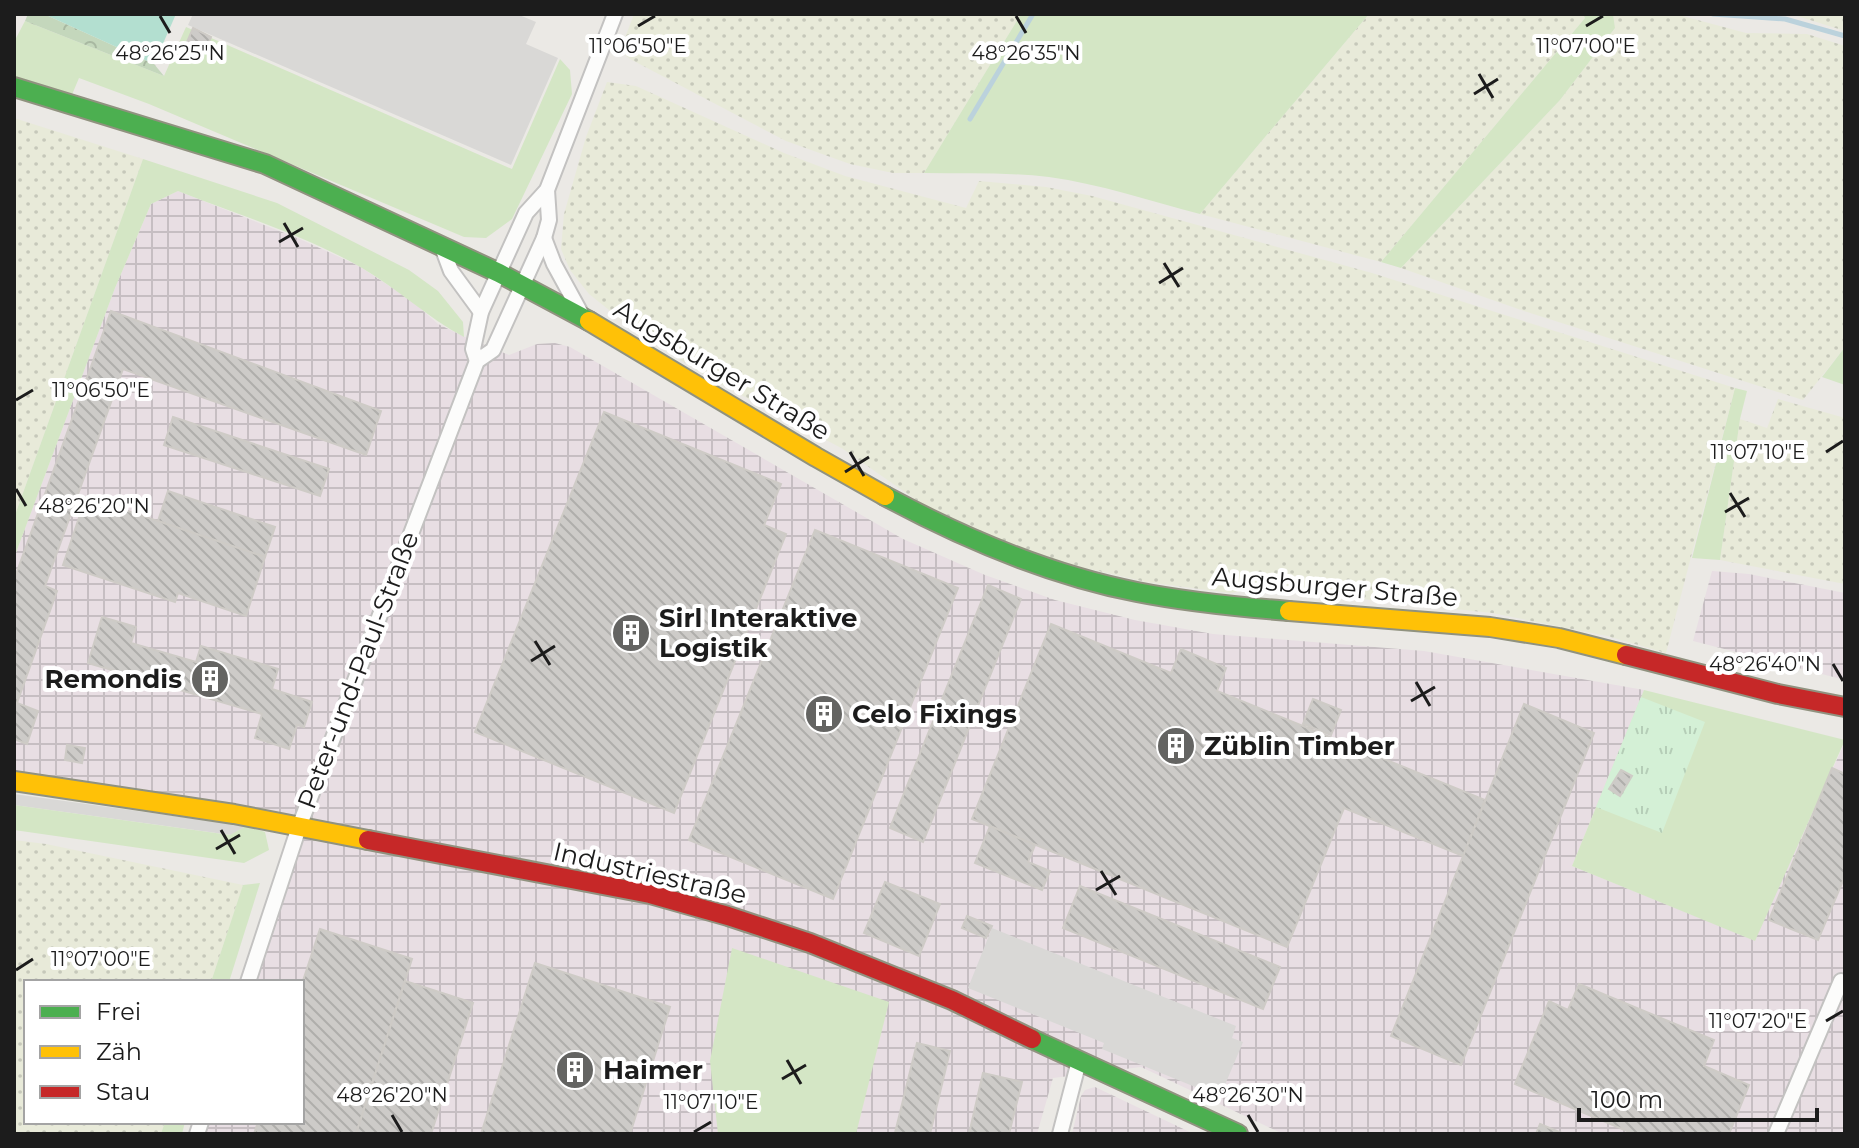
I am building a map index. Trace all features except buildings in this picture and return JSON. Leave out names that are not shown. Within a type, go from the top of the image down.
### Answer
[{"type":"main road","name":"Augsburger Straße","points":[[14,87],[265,164],[499,273],[583,317],[816,457],[915,512],[991,546],[1064,572],[1136,592],[1229,606],[1490,627],[1559,638],[1778,694],[1845,707]]},
{"type":"main road","name":"Industriestraße","points":[[14,781],[234,814],[650,894],[728,916],[810,943],[952,1000],[1238,1134]]},
{"type":"street","points":[[583,317],[554,264],[544,238],[549,220],[547,190],[615,14]]},
{"type":"street","name":"Peter-und-Paul-Straße","points":[[477,361],[473,349],[481,312],[526,213],[547,190]]},
{"type":"street","name":"Peter-und-Paul-Straße","points":[[249,980],[299,827],[477,361],[493,350],[544,238]]},
{"type":"street","points":[[442,247],[451,271],[481,312]]},
{"type":"street","points":[[1776,1134],[1841,981]]},
{"type":"street","points":[[1060,1134],[1079,1061]]},
{"type":"shaded area","points":[[193,14],[517,14],[536,22],[526,44],[558,58],[511,165],[188,25]]},
{"type":"shaded area","points":[[178,191],[302,240],[359,266],[412,301],[438,324],[509,355],[537,344],[555,343],[570,347],[903,539],[985,575],[1055,600],[1135,620],[1213,634],[1424,651],[1644,690],[1572,866],[1754,940],[1845,742],[1845,1134],[1283,1134],[1141,1067],[1053,1078],[1037,1134],[202,1134],[205,1124],[304,1124],[304,980],[253,980],[301,833],[14,772],[14,558],[115,288],[151,204]]},
{"type":"shaded area","points":[[1712,571],[1749,574],[1845,593],[1845,680],[1693,641]]},
{"type":"shaded area","points":[[14,794],[246,826],[231,835],[14,805]]},
{"type":"shaded area","points":[[992,928],[1236,1026],[1232,1038],[1243,1042],[1222,1092],[1212,1088],[1210,1093],[1102,1049],[1104,1043],[968,988]]},
{"type":"shaded area","points":[[1095,1087],[1194,1134],[1072,1134],[1081,1096],[1085,1090]]},
{"type":"green space","points":[[28,14],[44,14],[154,64],[164,76],[25,21]]},
{"type":"green space","points":[[44,14],[176,14],[154,64]]},
{"type":"green space","points":[[634,14],[1021,14],[924,173],[893,173],[850,164],[786,141],[630,59],[620,51]]},
{"type":"green space","points":[[1021,14],[1369,14],[1200,214],[1106,188],[1049,177],[924,173]]},
{"type":"green space","points":[[1369,14],[1583,14],[1585,18],[1381,262],[1200,214]]},
{"type":"green space","points":[[1583,14],[1613,14],[1615,28],[1560,100],[1401,268],[1381,262],[1585,18]]},
{"type":"green space","points":[[1613,14],[1675,14],[1746,33],[1807,34],[1845,46],[1845,347],[1803,400],[1524,311],[1401,268],[1560,100],[1615,28]]},
{"type":"green space","points":[[1791,14],[1845,14],[1845,31]]},
{"type":"green space","points":[[25,21],[164,76],[186,27],[512,169],[560,59],[570,70],[572,94],[512,219],[486,238],[464,237],[149,104],[79,78],[71,97],[14,77],[14,42]]},
{"type":"green space","points":[[607,82],[636,86],[784,153],[845,176],[966,208],[979,181],[1046,187],[1092,196],[1372,273],[1735,388],[1666,653],[1607,636],[1492,613],[1261,588],[1230,593],[1146,582],[1064,563],[1000,540],[922,504],[843,449],[711,379],[638,333],[589,294],[570,270],[561,249],[564,214],[586,137]]},
{"type":"green space","points":[[14,118],[143,159],[14,518]]},
{"type":"green space","points":[[143,159],[277,203],[409,270],[438,291],[463,322],[464,337],[362,268],[295,235],[178,191],[151,204],[115,288],[14,558],[14,518]]},
{"type":"green space","points":[[1845,347],[1845,385],[1822,377]]},
{"type":"green space","points":[[1735,388],[1747,391],[1740,419],[1720,560],[1692,558]]},
{"type":"green space","points":[[1778,399],[1845,418],[1845,584],[1720,560],[1740,419],[1767,428]]},
{"type":"green space","points":[[1644,690],[1845,740],[1755,941],[1572,866]]},
{"type":"green space","points":[[1641,697],[1705,722],[1662,833],[1596,807]]},
{"type":"green space","points":[[14,805],[230,835],[246,826],[265,832],[269,850],[244,863],[14,830]]},
{"type":"green space","points":[[14,840],[243,885],[212,980],[24,980],[24,1124],[164,1124],[161,1134],[14,1134]]},
{"type":"green space","points":[[260,883],[230,980],[212,980],[243,885]]},
{"type":"green space","points":[[732,948],[889,1002],[856,1134],[718,1134],[710,1061]]},
{"type":"green space","points":[[164,1124],[184,1124],[182,1134],[161,1134]]},
{"type":"waterway","points":[[970,119],[1033,14]]},
{"type":"waterway","points":[[1713,14],[1785,19],[1845,36]]},
{"type":"traffic: fast","points":[[14,87],[265,164],[499,273],[589,321]]},
{"type":"traffic: fast","points":[[885,496],[976,540],[1072,576],[1175,599],[1289,611]]},
{"type":"traffic: fast","points":[[1032,1039],[1238,1134]]},
{"type":"traffic: slow","points":[[589,321],[885,496]]},
{"type":"traffic: slow","points":[[1289,611],[1490,627],[1559,638],[1626,655]]},
{"type":"traffic: slow","points":[[14,781],[234,814],[368,840]]},
{"type":"traffic: jam","points":[[1626,655],[1778,694],[1845,707]]},
{"type":"traffic: jam","points":[[368,840],[650,894],[728,916],[810,943],[952,1000],[1032,1039]]},
{"type":"place","name":"Sirl Interaktive Logistik","points":[[631,633]]},
{"type":"place","name":"Remondis","points":[[210,679]]},
{"type":"place","name":"Celo Fixings","points":[[824,714]]},
{"type":"place","name":"Züblin Timber","points":[[1176,746]]},
{"type":"place","name":"Haimer","points":[[575,1070]]}]
